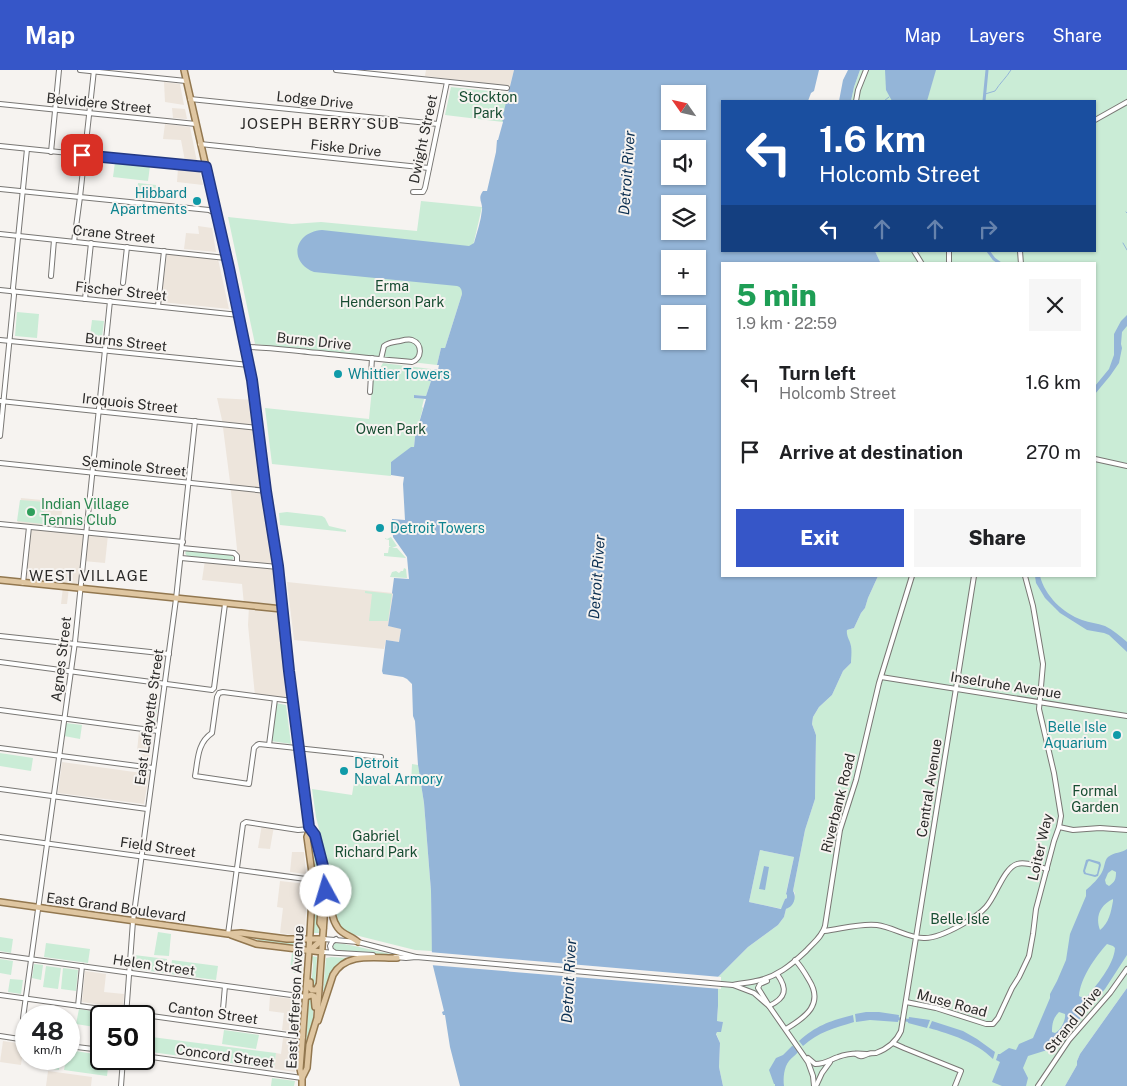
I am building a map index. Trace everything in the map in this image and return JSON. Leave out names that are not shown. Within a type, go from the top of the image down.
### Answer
[{"type":"main road","name":"East Jefferson Avenue","points":[[184,70],[252,380],[266,491],[278,566],[310,829],[307,837],[313,880],[300,1068],[302,1086]]},
{"type":"main road","points":[[0,580],[226,604],[282,608]]},
{"type":"main road","name":"East Jefferson Avenue","points":[[302,1078],[307,1068],[309,1045],[317,1018],[326,885],[315,835],[310,829]]},
{"type":"main road","points":[[325,874],[330,885],[332,912],[335,923],[341,932],[358,942]]},
{"type":"main road","points":[[312,897],[316,891],[321,894],[320,923],[324,928]]},
{"type":"main road","name":"East Grand Boulevard","points":[[0,902],[228,934],[241,933],[287,939],[323,939]]},
{"type":"main road","name":"East Grand Boulevard","points":[[228,934],[247,942],[322,952]]},
{"type":"main road","points":[[258,935],[254,936],[253,940],[259,944]]},
{"type":"main road","points":[[294,948],[299,948],[302,945],[301,941],[295,939]]},
{"type":"main road","points":[[309,951],[323,939]]},
{"type":"main road","points":[[312,1035],[321,1015],[331,979],[339,967],[346,961],[358,958],[396,958]]},
{"type":"main road","points":[[308,960],[311,968],[311,989],[315,990],[320,982]]},
{"type":"main road","points":[[306,997],[311,995],[314,997],[317,1018]]},
{"type":"street","points":[[51,152],[59,70]]},
{"type":"street","points":[[80,70],[186,81]]},
{"type":"street","points":[[336,70],[507,88]]},
{"type":"street","points":[[856,100],[866,70]]},
{"type":"street","points":[[74,242],[94,71]]},
{"type":"street","name":"Dwight Street","points":[[413,192],[425,190],[447,82]]},
{"type":"street","name":"Lodge Drive","points":[[190,99],[438,124]]},
{"type":"street","points":[[1096,119],[1127,102]]},
{"type":"street","name":"Belvidere Street","points":[[0,104],[196,124]]},
{"type":"street","name":"Fiske Drive","points":[[200,144],[429,168]]},
{"type":"street","points":[[0,146],[206,167]]},
{"type":"street","points":[[0,436],[27,149]]},
{"type":"street","points":[[0,189],[209,210],[217,214]]},
{"type":"street","name":"Crane Street","points":[[0,234],[226,258]]},
{"type":"street","points":[[50,276],[54,240]]},
{"type":"street","points":[[85,299],[91,243]]},
{"type":"street","points":[[123,283],[127,247]]},
{"type":"street","points":[[158,306],[164,251]]},
{"type":"street","name":"Fischer Street","points":[[0,290],[239,315]]},
{"type":"street","name":"Agnes Street","points":[[24,1005],[71,671],[110,301]]},
{"type":"street","name":"Burns Street","points":[[0,340],[249,365]]},
{"type":"street","name":"Burns Drive","points":[[246,347],[268,348],[380,359],[414,362],[420,355],[420,347],[411,340],[390,342],[384,346],[380,359]]},
{"type":"street","points":[[370,392],[372,358]]},
{"type":"street","name":"Iroquois Street","points":[[2,401],[259,428]]},
{"type":"street","name":"East Lafayette Street","points":[[127,1005],[133,921],[176,599],[195,421]]},
{"type":"street","points":[[1096,459],[1127,466]]},
{"type":"street","name":"Seminole Street","points":[[0,463],[266,491]]},
{"type":"street","points":[[0,524],[183,542]]},
{"type":"street","points":[[23,583],[29,527]]},
{"type":"street","points":[[182,548],[234,553],[237,556],[237,563]]},
{"type":"street","points":[[181,558],[278,566]]},
{"type":"street","name":"Riverbank Road","points":[[824,931],[830,905],[840,830],[856,780],[881,677],[912,577]]},
{"type":"street","name":"Central Avenue","points":[[893,1043],[899,1036],[903,1022],[974,577]]},
{"type":"street","name":"Loiter Way","points":[[991,1024],[998,1018],[1029,956],[1036,909],[1059,828],[1061,812],[1039,709],[1043,664],[1033,606],[1025,577]]},
{"type":"street","points":[[0,662],[211,690],[214,688],[226,604]]},
{"type":"street","points":[[0,636],[169,654]]},
{"type":"street","name":"Inselruhe Avenue","points":[[881,677],[1127,716]]},
{"type":"street","points":[[294,701],[219,693],[212,733],[200,745],[195,776],[249,784],[253,750],[259,744],[381,757]]},
{"type":"street","points":[[269,745],[275,699]]},
{"type":"street","points":[[0,710],[158,731]]},
{"type":"street","points":[[0,748],[153,768]]},
{"type":"street","points":[[0,789],[147,809]]},
{"type":"street","points":[[228,934],[244,823],[302,830],[310,829]]},
{"type":"street","points":[[1059,828],[1073,830],[1100,828],[1127,830]]},
{"type":"street","name":"Field Street","points":[[0,837],[313,880]]},
{"type":"street","points":[[732,984],[755,982],[786,969],[824,931],[876,925],[926,938],[945,932],[960,926],[980,914],[990,903],[1008,871],[1014,865],[1023,863],[1047,869]]},
{"type":"street","name":"East Grand Boulevard","points":[[323,939],[358,942],[416,957]]},
{"type":"street","points":[[334,952],[330,946],[336,939]]},
{"type":"street","name":"East Grand Boulevard","points":[[322,952],[396,958],[416,957],[732,984]]},
{"type":"street","name":"Helen Street","points":[[0,955],[306,997]]},
{"type":"street","points":[[786,1029],[810,1010],[814,1005],[815,999],[813,985],[795,960]]},
{"type":"street","points":[[78,1005],[82,966]]},
{"type":"street","name":"Strand Drive","points":[[1038,1086],[1065,1045],[1110,994],[1127,969]]},
{"type":"street","points":[[777,974],[774,978],[761,983],[759,987],[760,992],[811,1068],[815,1086]]},
{"type":"street","points":[[769,1006],[780,1000],[784,991],[777,974]]},
{"type":"street","points":[[732,984],[754,993],[769,1006]]},
{"type":"street","points":[[223,1009],[225,986]]},
{"type":"street","name":"Canton Street","points":[[0,995],[70,1005]]},
{"type":"street","name":"Muse Road","points":[[906,1002],[936,1008],[978,1022],[991,1024]]},
{"type":"street","name":"Canton Street","points":[[155,1018],[303,1037]]},
{"type":"street","points":[[0,1036],[15,1038]]},
{"type":"street","points":[[800,1050],[815,1064],[822,1064],[840,1056],[882,1051],[893,1043],[961,1071],[955,1086]]},
{"type":"street","name":"Concord Street","points":[[155,1058],[302,1078]]},
{"type":"street","points":[[815,1086],[822,1073],[834,1059]]},
{"type":"street","points":[[121,1086],[122,1070]]},
{"type":"shaded area","points":[[426,70],[514,70],[510,86],[425,76]]},
{"type":"shaded area","points":[[164,82],[180,84],[184,105],[165,102]]},
{"type":"shaded area","points":[[172,108],[185,109],[187,119],[173,118]]},
{"type":"shaded area","points":[[165,124],[190,127],[197,162],[185,161],[181,140],[163,139]]},
{"type":"shaded area","points":[[178,168],[199,170],[203,185],[177,182]]},
{"type":"shaded area","points":[[198,226],[212,228],[216,252],[184,249],[186,233],[199,234]]},
{"type":"shaded area","points":[[167,254],[218,259],[229,309],[161,302]]},
{"type":"shaded area","points":[[217,398],[255,400],[293,701],[255,696],[248,625],[249,606],[244,605],[242,584],[202,580],[205,560],[237,563],[230,482],[222,420]]},
{"type":"shaded area","points":[[21,498],[63,502],[60,530],[108,535],[105,563],[83,561],[80,589],[69,588],[67,604],[61,604],[63,587],[23,583],[29,528],[17,526]]},
{"type":"shaded area","points":[[287,582],[393,593],[388,626],[401,628],[399,642],[386,640],[384,649],[294,640]]},
{"type":"shaded area","points":[[139,732],[153,734],[148,766],[140,765],[142,752],[137,751]]},
{"type":"shaded area","points":[[62,762],[149,774],[144,804],[58,793]]},
{"type":"shaded area","points":[[262,824],[274,826],[270,849],[258,848]]},
{"type":"shaded area","points":[[292,852],[304,852],[306,874],[290,872]]},
{"type":"shaded area","points":[[280,881],[307,884],[305,934],[280,933],[283,908],[277,907]]},
{"type":"shaded area","points":[[85,971],[106,974],[104,992],[124,994],[123,1005],[102,1005],[82,1002]]},
{"type":"shaded area","points":[[270,996],[300,1000],[298,1032],[282,1030],[284,1013],[269,1011]]},
{"type":"shaded area","points":[[283,1038],[297,1040],[295,1072],[274,1069],[276,1053],[281,1054]]},
{"type":"shaded area","points":[[3,1041],[15,1043],[15,1064],[0,1062]]},
{"type":"shaded area","points":[[48,1071],[92,1077],[91,1086],[46,1086]]},
{"type":"green space","name":"Belle Isle","points":[[860,70],[1127,70],[1127,988],[1080,1054],[1077,1065],[1065,1086],[723,1086],[719,1067],[720,1043],[716,1033],[723,1022],[717,1021],[718,977],[748,947],[778,925],[784,917],[786,909],[793,901],[795,893],[793,891],[805,830],[815,799],[816,735],[812,724],[813,717],[819,707],[832,695],[843,671],[851,663],[851,647],[846,633],[847,630],[854,628],[865,608],[878,577],[1096,577],[1096,262],[880,262],[875,252],[1096,252],[1096,100],[851,100]]},
{"type":"green space","name":"Stockton Park","points":[[451,87],[508,93],[503,122],[445,115]]},
{"type":"green space","points":[[115,162],[150,166],[148,181],[113,177]]},
{"type":"green space","points":[[138,183],[156,185],[154,200],[137,198]]},
{"type":"green space","name":"Erma Henderson Park","points":[[421,201],[482,207],[462,294],[445,348],[441,348],[437,365],[255,344],[228,217],[292,224],[321,222],[417,231]]},
{"type":"green space","points":[[17,312],[39,314],[37,338],[15,336]]},
{"type":"green space","points":[[92,320],[104,321],[101,345],[89,343]]},
{"type":"green space","name":"Owen Park","points":[[383,363],[431,369],[432,371],[430,377],[423,376],[431,381],[426,396],[414,395],[414,398],[424,399],[414,447],[391,462],[391,476],[272,464],[265,408],[369,419],[374,368],[380,368]]},
{"type":"green space","name":"Indian Village Tennis Club","points":[[20,500],[45,502],[43,524],[17,521]]},
{"type":"green space","points":[[287,512],[322,516],[329,526],[346,530],[346,532],[280,525],[279,513]]},
{"type":"green space","points":[[391,537],[397,546],[392,548],[397,548],[406,558],[384,556],[384,553],[388,553],[389,547],[391,547],[389,546],[389,540],[385,538]]},
{"type":"green space","points":[[187,550],[231,554],[234,558],[232,560],[187,556],[185,553]]},
{"type":"green space","points":[[404,568],[406,569],[407,578],[390,577],[392,572],[396,571],[399,573]]},
{"type":"green space","points":[[365,591],[392,594],[388,621],[369,621],[372,594],[365,593]]},
{"type":"green space","points":[[276,703],[286,705],[291,744],[271,741]]},
{"type":"green space","points":[[147,707],[157,709],[154,727],[145,725]]},
{"type":"green space","points":[[66,723],[82,725],[80,739],[64,736]]},
{"type":"green space","points":[[0,753],[33,758],[31,771],[0,766]]},
{"type":"green space","name":"Gabriel Richard Park","points":[[412,764],[418,765],[424,803],[431,891],[432,951],[415,950],[351,934],[339,924],[335,916],[333,885],[316,817],[312,789],[352,795],[354,783],[366,782],[398,786],[411,783]]},
{"type":"green space","points":[[760,850],[794,857],[786,893],[787,898],[782,909],[749,902]]},
{"type":"green space","points":[[313,851],[320,871],[317,872],[316,872]]},
{"type":"green space","points":[[317,872],[320,872],[322,885],[317,885]]},
{"type":"green space","points":[[320,895],[319,933],[313,933],[316,896]]},
{"type":"green space","points":[[158,932],[171,934],[169,956],[154,955]]},
{"type":"green space","points":[[0,937],[13,939],[11,953],[0,951]]},
{"type":"green space","points":[[258,938],[283,942],[298,941],[300,944],[296,946],[256,940]]},
{"type":"green space","points":[[46,943],[90,949],[88,963],[44,957]]},
{"type":"green space","points":[[335,943],[396,956],[334,950],[332,947]]},
{"type":"green space","points":[[292,953],[303,955],[301,973],[294,973],[290,969]]},
{"type":"green space","points":[[134,955],[167,959],[165,973],[133,969]]},
{"type":"green space","points":[[312,956],[317,957],[315,986],[313,988],[311,986]]},
{"type":"green space","points":[[326,958],[349,958],[336,968],[326,991],[323,991]]},
{"type":"green space","points":[[0,959],[13,961],[11,975],[0,973]]},
{"type":"green space","points":[[172,960],[218,966],[216,980],[170,974]]},
{"type":"green space","points":[[34,964],[43,965],[41,980],[32,978]]},
{"type":"green space","points":[[46,966],[61,968],[58,989],[43,987]]},
{"type":"green space","points":[[63,968],[78,970],[76,991],[61,989]]},
{"type":"green space","points":[[10,979],[23,980],[21,994],[8,992]]},
{"type":"green space","points":[[313,998],[313,1018],[306,1040],[309,999]]},
{"type":"green space","points":[[80,1009],[90,1011],[90,1026],[80,1025]]},
{"type":"green space","points":[[224,1030],[259,1035],[256,1049],[222,1044]]},
{"type":"green space","points":[[155,1037],[276,1053],[274,1069],[155,1053]]},
{"type":"green space","points":[[80,1052],[90,1053],[90,1070],[108,1070],[107,1076],[64,1070],[80,1070]]},
{"type":"green space","points":[[272,1078],[295,1081],[294,1086],[271,1086]]},
{"type":"water","name":"Detroit River","points":[[514,70],[819,70],[814,91],[808,100],[721,100],[721,252],[875,252],[880,262],[721,262],[721,577],[878,577],[865,608],[854,628],[847,630],[851,648],[851,663],[843,671],[832,695],[819,707],[813,717],[812,724],[816,735],[815,799],[805,830],[793,891],[795,896],[793,903],[786,909],[784,917],[778,925],[748,947],[718,977],[717,1021],[723,1022],[721,1032],[716,1034],[720,1043],[719,1067],[723,1086],[460,1086],[450,1047],[445,1015],[442,1012],[444,1011],[432,962],[431,891],[424,803],[413,716],[412,684],[403,677],[383,674],[382,671],[386,640],[399,642],[401,629],[388,626],[394,578],[409,579],[407,557],[393,537],[392,519],[405,520],[404,477],[391,475],[391,462],[411,447],[414,447],[426,399],[414,398],[414,395],[426,396],[431,381],[422,380],[423,376],[432,377],[434,369],[438,370],[439,365],[437,365],[441,348],[445,348],[462,291],[457,286],[314,272],[300,262],[298,248],[305,236],[322,230],[469,246],[474,243],[479,226],[482,207],[480,196],[483,191],[487,191]],"holes":[[[760,850],[794,857],[786,894],[787,898],[781,909],[749,902]]]},
{"type":"water","points":[[848,70],[860,70],[851,100],[839,100],[843,80]]},
{"type":"water","points":[[885,70],[936,70],[927,100],[891,100],[886,90]]},
{"type":"water","points":[[1127,315],[1127,326],[1122,332],[1122,348],[1119,363],[1096,393],[1096,385],[1109,369],[1114,355],[1114,334],[1121,321]]},
{"type":"water","points":[[1035,577],[1040,577],[1050,597],[1068,613],[1082,620],[1111,629],[1127,642],[1127,652],[1109,635],[1087,630],[1060,613],[1045,598],[1036,583]]},
{"type":"water","points":[[1127,849],[1127,955],[1092,1006],[1056,1046],[1049,1051],[1028,1056],[1023,1068],[1028,1078],[1026,1086],[1002,1086],[992,1082],[1000,1062],[996,1060],[998,1054],[1009,1048],[1016,1050],[1019,1044],[1033,1038],[1066,960],[1070,934],[1086,896],[1086,890],[1101,874],[1108,857]],"holes":[[[1112,870],[1116,872],[1115,880],[1109,886],[1105,880],[1108,873]],[[1113,899],[1109,917],[1106,924],[1100,930],[1098,916],[1102,908]],[[1107,944],[1115,948],[1108,968],[1085,999],[1079,996],[1080,989],[1093,962]],[[1059,1012],[1065,1014],[1064,1022],[1055,1033],[1052,1032],[1054,1019]]]},
{"type":"water","points":[[1086,860],[1100,862],[1098,876],[1084,874]],"holes":[[[1089,861],[1098,864],[1097,874],[1086,873]]]},
{"type":"water","points":[[764,866],[769,867],[765,890],[759,889]]},
{"type":"water","points":[[1127,988],[1127,1086],[1065,1086],[1077,1065],[1080,1054]]},
{"type":"water","points":[[866,1012],[899,1015],[898,1022],[870,1020],[856,1022],[855,1014]]},
{"type":"water","points":[[853,1015],[854,1022],[821,1034],[803,1046],[799,1041],[824,1024]]},
{"type":"water","points":[[909,1017],[930,1020],[927,1028],[908,1023]]},
{"type":"water","points":[[932,1021],[963,1031],[977,1039],[995,1052],[993,1059],[971,1043],[929,1028]]},
{"type":"water","points":[[792,1046],[798,1052],[786,1066],[784,1086],[775,1086],[769,1070],[776,1058],[783,1055]]},
{"type":"pier","points":[[429,952],[721,977],[721,989],[430,965]]},
{"type":"waterway","points":[[984,100],[987,70]]},
{"type":"waterway","points":[[985,94],[995,91],[1011,70]]},
{"type":"waterway","points":[[885,100],[889,97]]},
{"type":"waterway","points":[[1123,243],[1127,250]]},
{"type":"waterway","points":[[989,252],[998,262]]},
{"type":"waterway","points":[[894,1018],[912,1021]]},
{"type":"place","name":"Hibbard Apartments","points":[[197,201]]},
{"type":"place","name":"Whittier Towers","points":[[338,374]]},
{"type":"place","name":"Indian Village Tennis Club","points":[[31,512]]},
{"type":"place","name":"Detroit Towers","points":[[380,528]]},
{"type":"place","name":"Belle Isle Aquarium","points":[[1117,735]]},
{"type":"place","name":"Detroit Naval Armory","points":[[344,771]]},
{"type":"district","name":"JOSEPH BERRY SUB","points":[[320,124]]},
{"type":"district","name":"WEST VILLAGE","points":[[89,576]]},
{"type":"route","points":[[82,155],[206,167],[252,380],[266,491],[278,566],[309,827],[315,835],[326,879],[326,891]]},
{"type":"park label","name":"Formal Garden","points":[[1095,800]]}]
